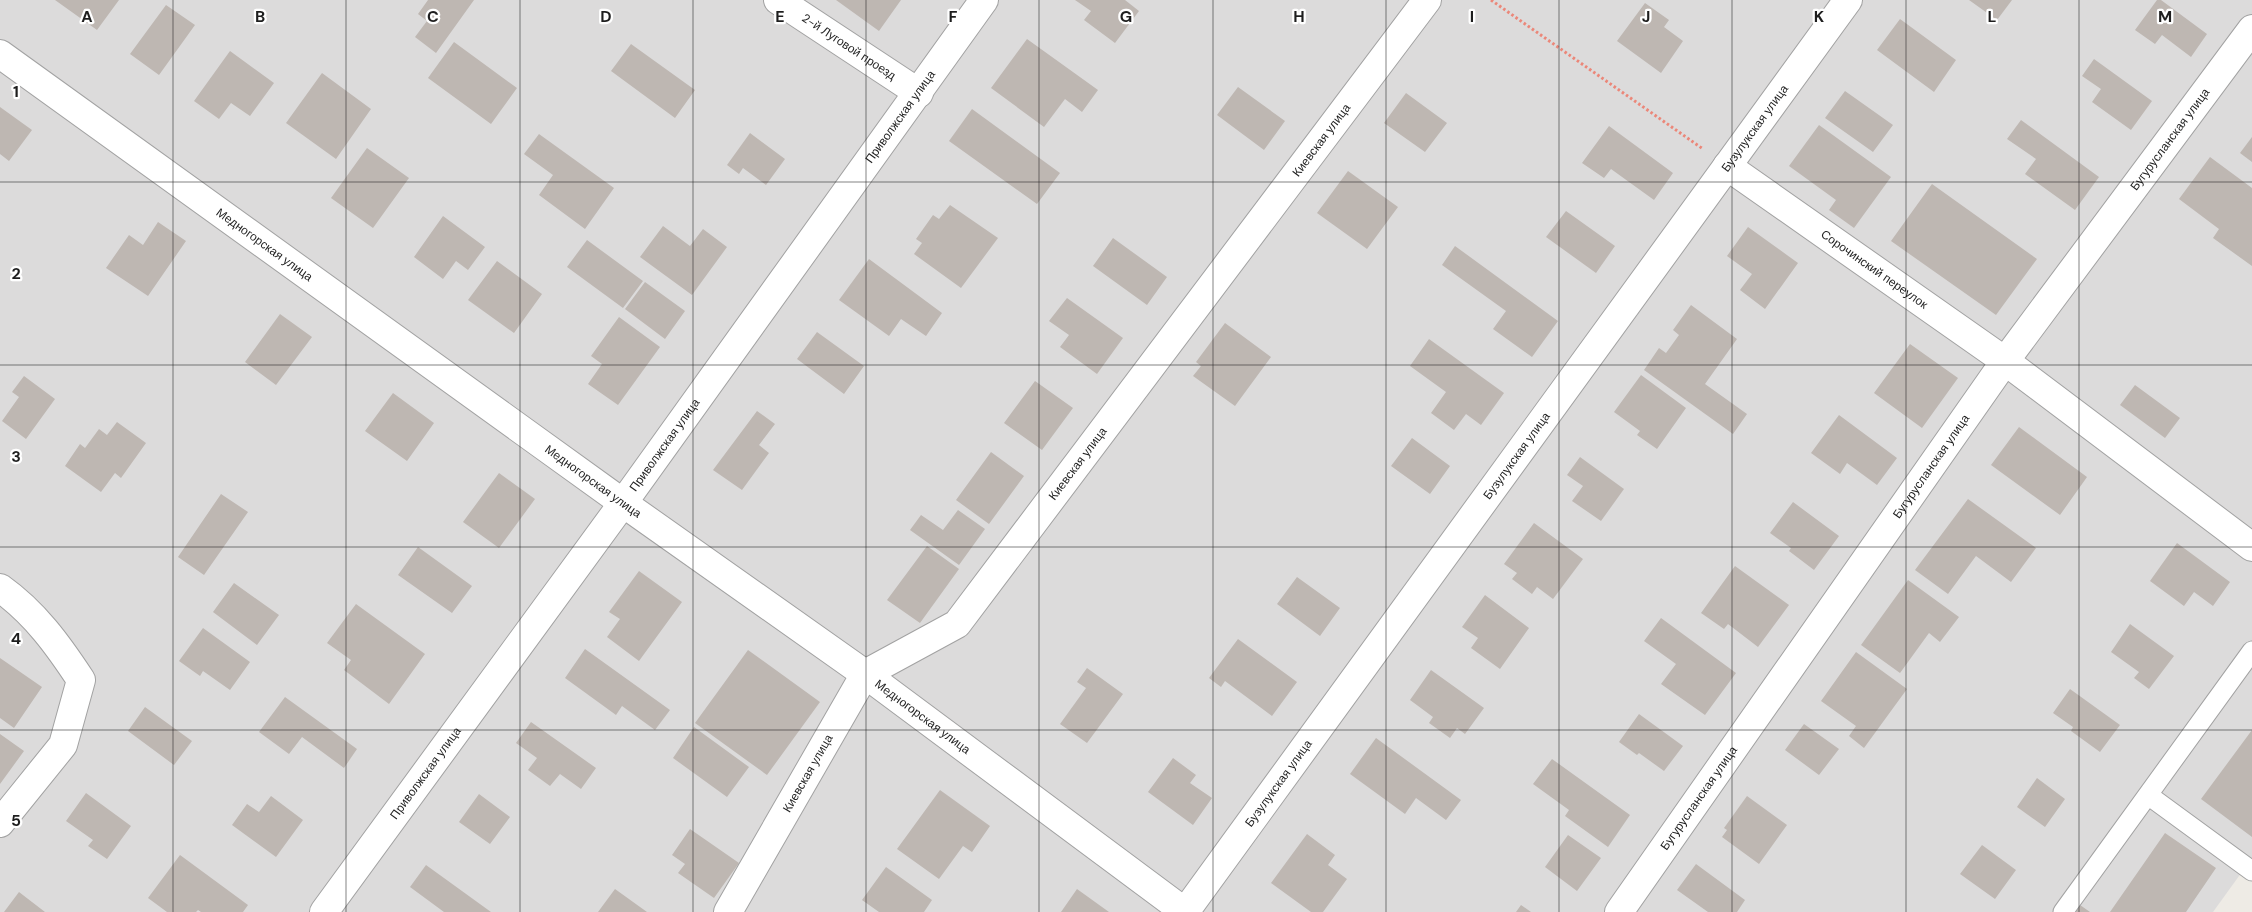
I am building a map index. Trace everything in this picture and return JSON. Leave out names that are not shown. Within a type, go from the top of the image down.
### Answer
[{"type":"street","name":"2-й Луговой проезд","points":[[778,0],[919,92]]},
{"type":"street","name":"Приволжская улица","points":[[324,912],[623,503],[984,0]]},
{"type":"street","name":"Киевская улица","points":[[728,912],[865,674],[957,624],[1427,0]]},
{"type":"street","name":"Бузулукская улица","points":[[1185,912],[1848,0]]},
{"type":"street","name":"Бугурусланская улица","points":[[1619,912],[2005,362],[2252,29]]},
{"type":"street","name":"Медногорская улица","points":[[0,54],[623,503],[865,674],[1185,912]]},
{"type":"street","name":"Сорочинский переулок","points":[[1727,166],[2005,362],[2252,547]]},
{"type":"street","points":[[0,588],[20,602],[51,636],[81,680],[63,745],[0,823]]},
{"type":"lane","points":[[2063,912],[2252,651]]},
{"type":"lane","points":[[2148,795],[2252,871]]},
{"type":"path","points":[[1491,0],[1727,166]]},
{"type":"shaded area","points":[[0,0],[2252,0],[2252,858],[2213,912],[0,912]]},
{"type":"building","points":[[55,0],[119,0],[97,30]]},
{"type":"building","points":[[428,0],[474,0],[436,53],[415,37],[427,21],[418,14]]},
{"type":"building","points":[[836,0],[901,0],[879,31]]},
{"type":"building","points":[[1075,0],[1125,0],[1139,11],[1115,43],[1084,20],[1091,11]]},
{"type":"building","points":[[1969,0],[2012,0],[1997,20]]},
{"type":"building","points":[[2157,0],[2161,0],[2207,34],[2191,57],[2162,35],[2155,44],[2135,30]]},
{"type":"building","points":[[1645,3],[1669,20],[1664,27],[1683,41],[1661,73],[1617,41]]},
{"type":"building","points":[[166,5],[195,25],[159,75],[130,54]]},
{"type":"building","points":[[1900,19],[1956,60],[1934,92],[1877,50]]},
{"type":"building","points":[[1027,39],[1098,90],[1082,112],[1065,99],[1044,127],[991,88]]},
{"type":"building","points":[[454,42],[517,88],[491,124],[428,78]]},
{"type":"building","points":[[631,44],[695,90],[675,118],[611,71]]},
{"type":"building","points":[[230,51],[274,83],[250,116],[231,103],[219,119],[194,101]]},
{"type":"building","points":[[2094,59],[2152,101],[2131,130],[2092,102],[2101,89],[2082,76]]},
{"type":"building","points":[[322,73],[371,109],[336,159],[286,123]]},
{"type":"building","points":[[1238,87],[1285,121],[1264,150],[1217,115]]},
{"type":"building","points":[[1845,91],[1893,125],[1873,152],[1825,118]]},
{"type":"building","points":[[1406,93],[1447,123],[1425,152],[1384,123]]},
{"type":"building","points":[[0,107],[32,130],[9,161],[0,154]]},
{"type":"building","points":[[972,109],[1060,173],[1037,204],[949,141]]},
{"type":"building","points":[[2021,120],[2099,177],[2075,210],[2025,174],[2036,159],[2007,139]]},
{"type":"building","points":[[1819,125],[1891,177],[1854,228],[1829,210],[1836,200],[1789,166]]},
{"type":"building","points":[[1609,126],[1673,173],[1654,200],[1611,169],[1604,178],[1582,163]]},
{"type":"building","points":[[750,133],[785,159],[766,185],[743,168],[739,174],[727,165]]},
{"type":"building","points":[[539,134],[614,188],[585,229],[539,195],[553,175],[524,154]]},
{"type":"building","points":[[2252,137],[2252,162],[2240,153]]},
{"type":"building","points":[[367,148],[409,178],[373,228],[331,198]]},
{"type":"building","points":[[2210,157],[2252,188],[2252,266],[2213,238],[2219,229],[2179,199]]},
{"type":"building","points":[[1348,171],[1398,207],[1367,249],[1317,213]]},
{"type":"building","points":[[1932,184],[2037,259],[1996,315],[1891,241]]},
{"type":"building","points":[[950,205],[998,238],[961,288],[914,254],[922,243],[916,239],[933,215],[939,219]]},
{"type":"building","points":[[1566,211],[1615,246],[1596,273],[1546,237]]},
{"type":"building","points":[[443,216],[485,247],[468,270],[456,261],[443,279],[414,257]]},
{"type":"building","points":[[158,222],[186,241],[148,296],[106,268],[129,235],[143,245]]},
{"type":"building","points":[[663,226],[690,246],[703,229],[727,247],[692,295],[640,257]]},
{"type":"building","points":[[1748,227],[1798,263],[1765,309],[1740,290],[1752,274],[1727,256]]},
{"type":"building","points":[[1113,238],[1167,277],[1147,305],[1093,266]]},
{"type":"building","points":[[587,240],[643,281],[623,308],[567,267]]},
{"type":"building","points":[[1455,246],[1558,321],[1532,357],[1493,329],[1506,311],[1442,265]]},
{"type":"building","points":[[869,259],[942,313],[926,336],[901,319],[889,336],[839,300]]},
{"type":"building","points":[[497,261],[542,294],[514,333],[468,300]]},
{"type":"building","points":[[645,282],[685,311],[665,339],[625,309]]},
{"type":"building","points":[[1067,298],[1123,338],[1097,374],[1060,347],[1069,335],[1049,321]]},
{"type":"building","points":[[1691,305],[1737,339],[1705,384],[1747,414],[1733,434],[1644,370],[1659,348],[1666,353],[1679,335],[1673,330]]},
{"type":"building","points":[[280,314],[312,337],[276,385],[245,362]]},
{"type":"building","points":[[619,317],[660,347],[618,405],[588,384],[602,364],[591,356]]},
{"type":"building","points":[[1225,323],[1271,357],[1235,406],[1193,376],[1201,366],[1196,362]]},
{"type":"building","points":[[817,332],[864,366],[844,394],[797,359]]},
{"type":"building","points":[[1429,339],[1504,393],[1481,425],[1466,414],[1454,430],[1431,413],[1446,392],[1410,366]]},
{"type":"building","points":[[1910,344],[1958,378],[1922,428],[1874,393]]},
{"type":"building","points":[[1641,375],[1686,408],[1657,449],[1637,435],[1640,431],[1614,412]]},
{"type":"building","points":[[24,376],[55,399],[26,439],[2,421],[19,397],[12,392]]},
{"type":"building","points":[[1035,381],[1073,408],[1042,450],[1004,423]]},
{"type":"building","points":[[2135,385],[2180,418],[2165,438],[2120,405]]},
{"type":"building","points":[[393,393],[434,423],[407,461],[365,431]]},
{"type":"building","points":[[757,411],[775,424],[759,445],[769,453],[742,490],[713,470]]},
{"type":"building","points":[[1839,415],[1897,458],[1877,485],[1847,463],[1840,474],[1811,453]]},
{"type":"building","points":[[117,422],[146,443],[121,478],[115,473],[101,492],[65,466],[80,444],[85,448],[99,429],[107,435]]},
{"type":"building","points":[[2019,427],[2087,477],[2060,515],[1991,465]]},
{"type":"building","points":[[1412,438],[1450,466],[1430,494],[1391,466]]},
{"type":"building","points":[[991,452],[1024,476],[989,524],[956,500]]},
{"type":"building","points":[[1580,457],[1624,489],[1601,521],[1572,501],[1583,486],[1567,475]]},
{"type":"building","points":[[499,473],[535,499],[499,548],[463,522]]},
{"type":"building","points":[[221,494],[248,512],[204,575],[178,557]]},
{"type":"building","points":[[1968,499],[2036,548],[2011,582],[1976,556],[1948,594],[1915,570]]},
{"type":"building","points":[[1793,502],[1839,536],[1814,570],[1789,551],[1791,548],[1770,533]]},
{"type":"building","points":[[958,510],[985,529],[959,565],[910,530],[921,515],[943,530]]},
{"type":"building","points":[[1534,523],[1583,559],[1553,599],[1537,587],[1532,594],[1512,579],[1517,573],[1504,564]]},
{"type":"building","points":[[2177,543],[2230,582],[2213,606],[2194,592],[2184,606],[2150,581]]},
{"type":"building","points":[[927,546],[959,569],[920,623],[887,600]]},
{"type":"building","points":[[418,547],[472,586],[452,613],[398,575]]},
{"type":"building","points":[[1735,566],[1789,605],[1758,647],[1728,624],[1724,629],[1701,613]]},
{"type":"building","points":[[639,571],[682,602],[639,661],[607,637],[620,619],[609,612]]},
{"type":"building","points":[[1297,577],[1340,608],[1320,636],[1277,604]]},
{"type":"building","points":[[1908,580],[1959,617],[1940,642],[1929,633],[1900,673],[1861,645]]},
{"type":"building","points":[[234,583],[279,615],[257,645],[213,612]]},
{"type":"building","points":[[1485,595],[1529,628],[1500,669],[1471,648],[1478,638],[1462,627]]},
{"type":"building","points":[[356,604],[425,654],[389,704],[344,670],[351,660],[327,643]]},
{"type":"building","points":[[1661,618],[1736,673],[1705,715],[1661,684],[1676,664],[1644,641]]},
{"type":"building","points":[[2130,624],[2174,656],[2149,689],[2134,678],[2139,672],[2111,652]]},
{"type":"building","points":[[203,628],[250,662],[230,690],[203,671],[200,676],[179,661]]},
{"type":"building","points":[[1238,639],[1297,682],[1272,716],[1225,681],[1221,687],[1209,678]]},
{"type":"building","points":[[585,649],[670,710],[655,730],[622,706],[616,715],[565,678]]},
{"type":"building","points":[[748,650],[820,702],[767,775],[695,723]]},
{"type":"building","points":[[1856,652],[1907,689],[1864,748],[1849,736],[1856,726],[1821,701]]},
{"type":"building","points":[[0,658],[42,687],[14,728],[0,718]]},
{"type":"building","points":[[1087,668],[1123,694],[1087,743],[1060,724],[1086,688],[1077,682]]},
{"type":"building","points":[[1431,670],[1484,708],[1465,734],[1457,728],[1450,738],[1429,723],[1433,717],[1410,700]]},
{"type":"building","points":[[2070,689],[2120,725],[2100,752],[2071,731],[2073,727],[2053,713]]},
{"type":"building","points":[[285,697],[357,749],[344,768],[302,737],[289,754],[259,732]]},
{"type":"building","points":[[145,707],[192,741],[174,765],[128,731]]},
{"type":"building","points":[[1639,714],[1683,746],[1664,771],[1639,753],[1637,755],[1619,742]]},
{"type":"building","points":[[531,722],[596,768],[581,789],[560,774],[550,786],[528,770],[537,758],[516,743]]},
{"type":"building","points":[[1804,724],[1839,749],[1819,775],[1785,750]]},
{"type":"building","points":[[694,727],[749,767],[727,797],[673,758]]},
{"type":"building","points":[[2252,730],[2252,837],[2201,799]]},
{"type":"building","points":[[0,734],[24,751],[0,784]]},
{"type":"building","points":[[1376,738],[1461,800],[1446,820],[1416,798],[1405,814],[1350,774]]},
{"type":"building","points":[[1173,758],[1196,775],[1190,783],[1212,798],[1193,825],[1148,792]]},
{"type":"building","points":[[1552,759],[1630,815],[1608,847],[1565,816],[1569,810],[1533,784]]},
{"type":"building","points":[[2037,778],[2065,799],[2045,827],[2017,807]]},
{"type":"building","points":[[940,790],[990,826],[972,852],[963,846],[939,879],[897,849]]},
{"type":"building","points":[[86,793],[131,826],[107,859],[88,846],[93,840],[66,821]]},
{"type":"building","points":[[479,794],[510,817],[490,844],[459,822]]},
{"type":"building","points":[[271,796],[303,820],[276,857],[232,825],[247,804],[259,812]]},
{"type":"building","points":[[1747,796],[1787,825],[1759,864],[1722,837],[1727,830],[1724,828]]},
{"type":"building","points":[[690,829],[739,863],[714,898],[678,873],[685,864],[672,855]]},
{"type":"building","points":[[2165,833],[2216,868],[2186,912],[2110,912]]},
{"type":"building","points":[[1307,834],[1335,855],[1328,865],[1347,879],[1323,912],[1311,912],[1271,883]]},
{"type":"building","points":[[1568,835],[1601,858],[1577,891],[1545,867]]},
{"type":"building","points":[[1982,845],[2016,870],[1995,899],[1960,874]]},
{"type":"building","points":[[180,855],[248,905],[243,912],[201,912],[198,910],[196,912],[167,912],[148,898]]},
{"type":"building","points":[[1696,864],[1745,900],[1737,912],[1708,912],[1677,890]]},
{"type":"building","points":[[426,865],[491,912],[444,912],[410,887]]},
{"type":"building","points":[[886,867],[932,900],[924,912],[879,912],[862,900]]},
{"type":"building","points":[[615,889],[647,912],[598,912]]},
{"type":"building","points":[[1077,889],[1109,912],[1061,912]]},
{"type":"building","points":[[19,892],[45,912],[4,912]]},
{"type":"building","points":[[1521,905],[1531,912],[1516,912]]},
{"type":"building","points":[[2080,905],[2090,912],[2076,912]]}]
